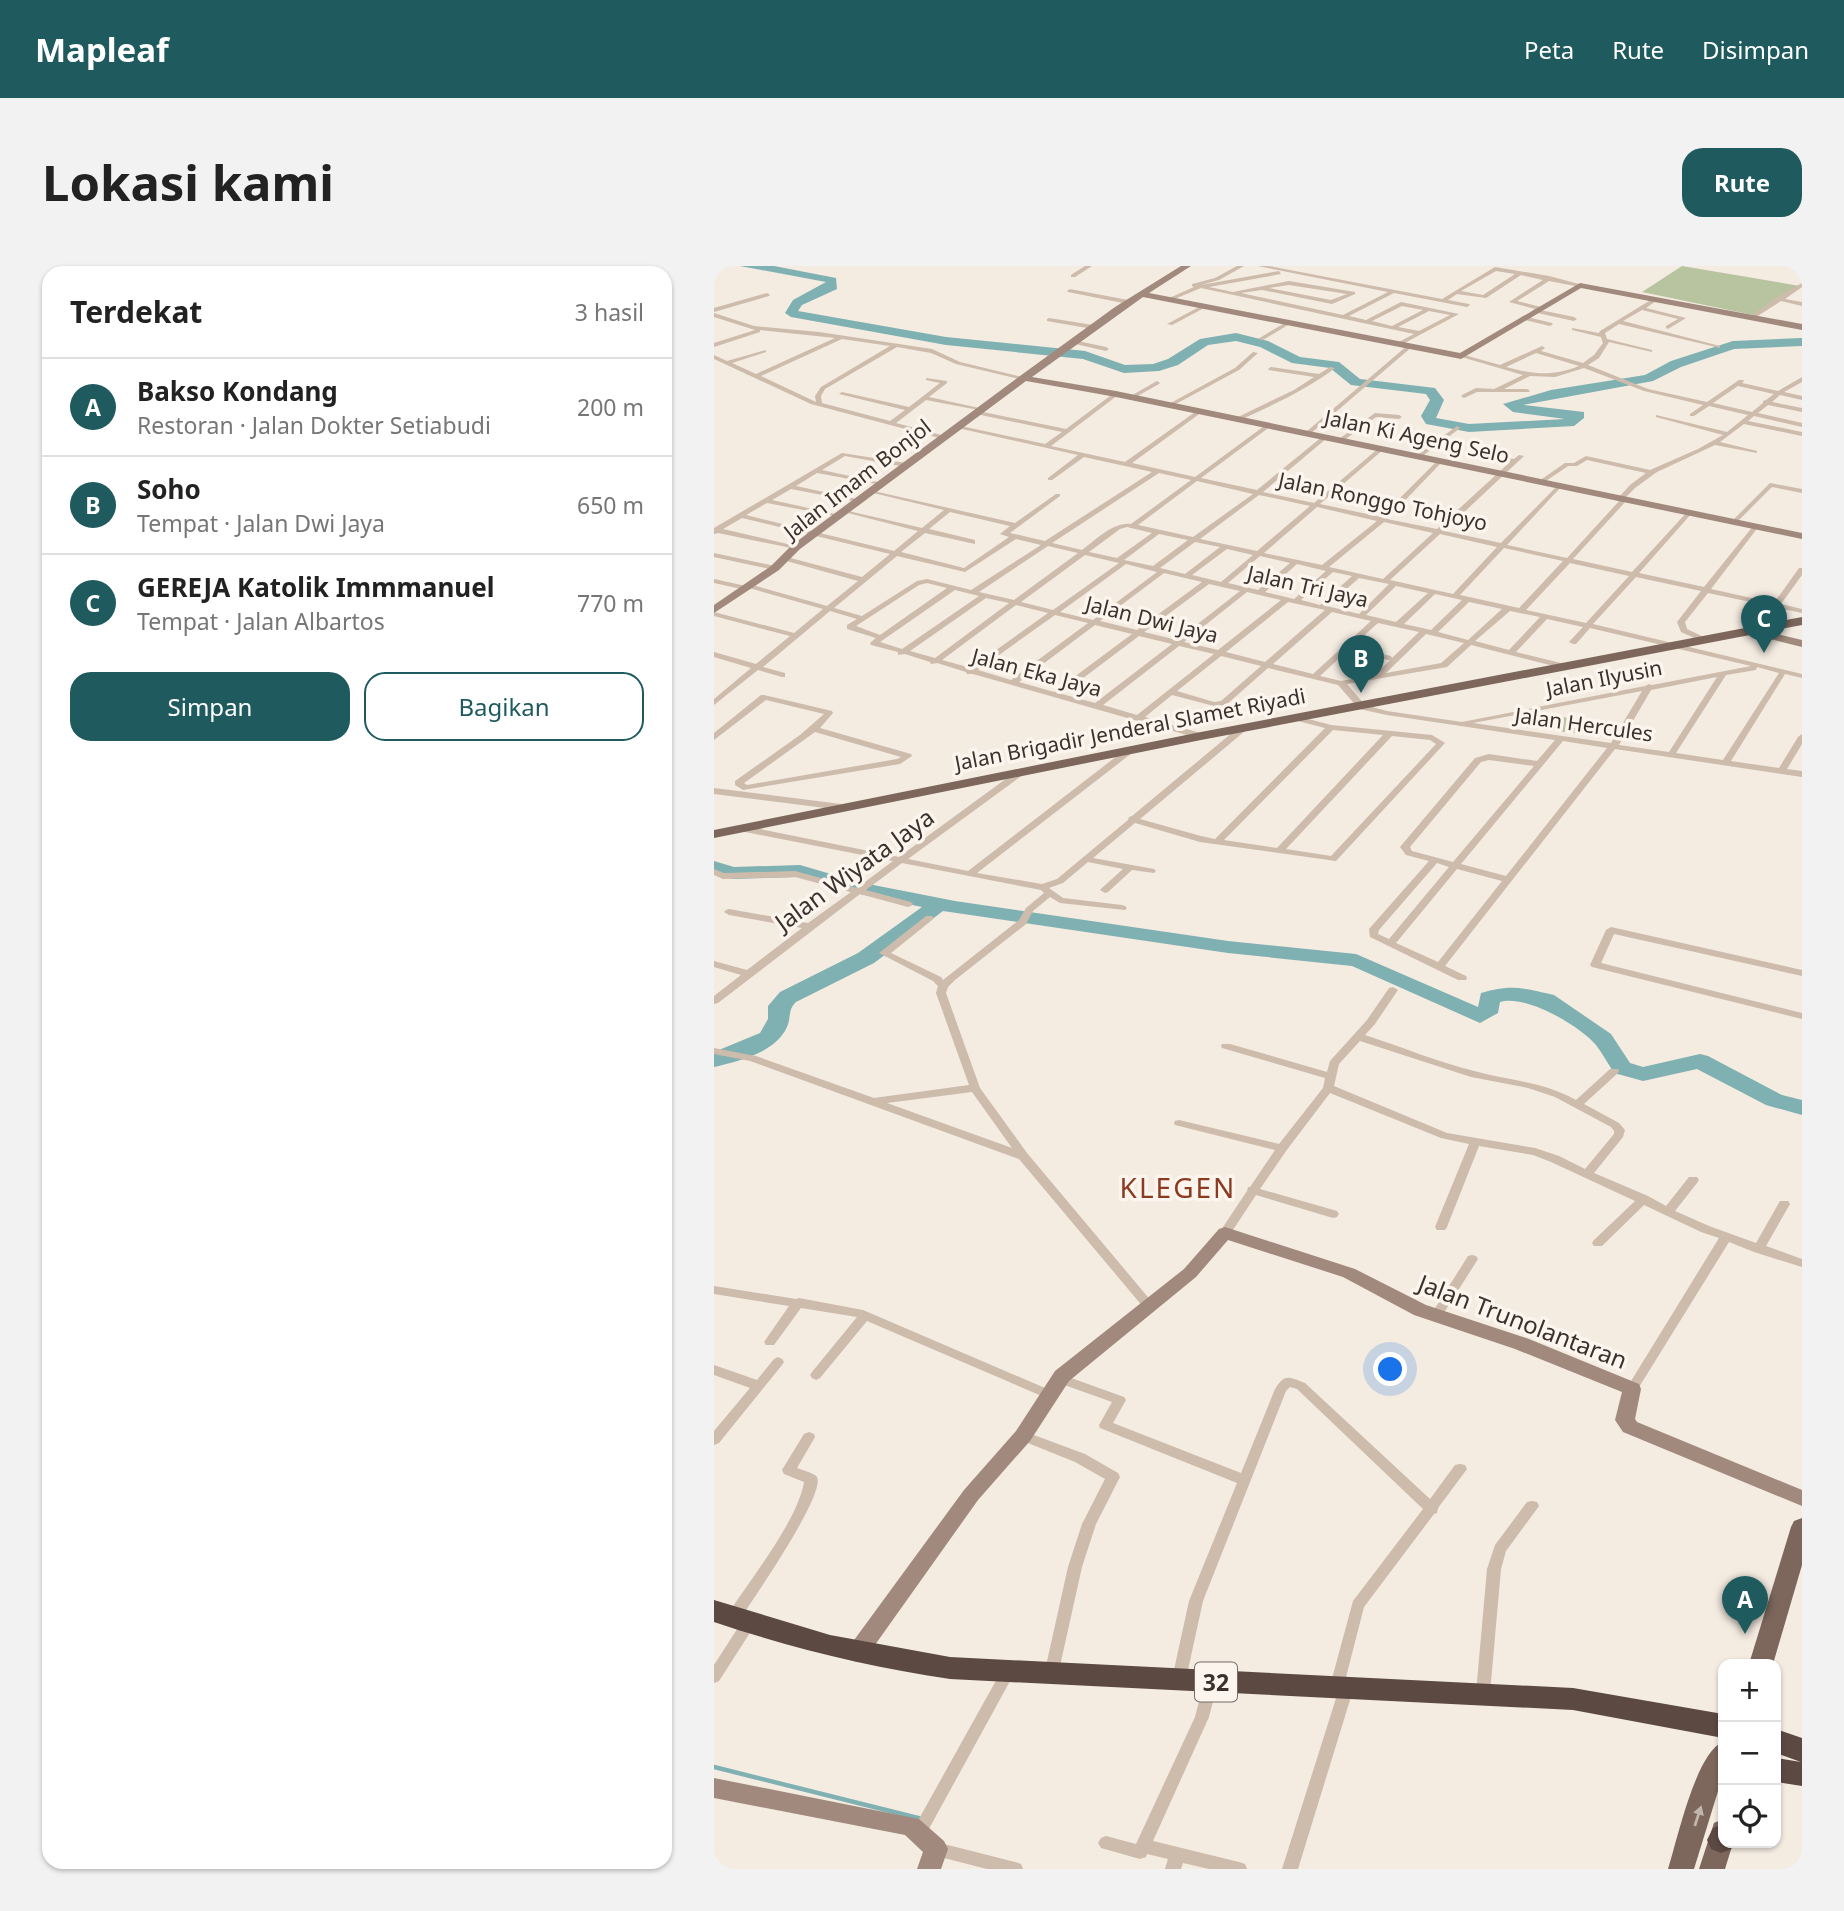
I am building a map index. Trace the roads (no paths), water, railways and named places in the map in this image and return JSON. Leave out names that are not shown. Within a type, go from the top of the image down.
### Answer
[{"type":"highway","name":"32","points":[[732,1617],[857,1653],[939,1667],[1051,1675],[1342,1686],[1573,1699],[1718,1725]]},
{"type":"highway","points":[[1781,1743],[1802,1750]]},
{"type":"highway","points":[[1781,1771],[1802,1774]]},
{"type":"main road","name":"Jalan Brigadir Jenderal Slamet Riyadi","points":[[714,834],[1201,736],[1802,621]]},
{"type":"main road","points":[[1763,1659],[1798,1553],[1802,1527]]},
{"type":"main road","points":[[1681,1869],[1713,1768],[1718,1760]]},
{"type":"main road","points":[[1712,1869],[1718,1848]]},
{"type":"street","points":[[1073,276],[1089,266]]},
{"type":"street","name":"Jalan Imam Bonjol","points":[[714,612],[956,427],[1128,302],[1186,266]]},
{"type":"street","points":[[1198,287],[1195,284],[1215,280],[1241,266]]},
{"type":"street","points":[[1261,266],[1467,305],[1456,314],[1399,344]]},
{"type":"street","points":[[1443,300],[1494,269],[1802,327]]},
{"type":"street","points":[[1170,299],[1198,287],[1289,271]]},
{"type":"street","points":[[1456,292],[1485,296],[1521,273]]},
{"type":"street","points":[[1549,278],[1512,302],[1574,319]]},
{"type":"street","points":[[1229,294],[1292,283],[1352,293]]},
{"type":"street","points":[[1461,356],[1580,285]]},
{"type":"street","points":[[1751,318],[1802,285]]},
{"type":"street","points":[[1258,288],[1332,302],[1364,286]]},
{"type":"street","points":[[1198,287],[1419,332]]},
{"type":"street","points":[[1070,291],[1128,302]]},
{"type":"street","points":[[1344,317],[1393,291]]},
{"type":"street","points":[[1140,294],[1288,321],[1553,376],[1583,365],[1601,354],[1603,338],[1619,322],[1656,299]]},
{"type":"street","points":[[714,312],[767,295]]},
{"type":"street","points":[[1778,299],[1802,304]]},
{"type":"street","points":[[714,300],[729,306]]},
{"type":"street","points":[[1367,322],[1400,304],[1456,314]]},
{"type":"street","points":[[1170,324],[1205,306]]},
{"type":"street","points":[[1261,339],[1305,309]]},
{"type":"street","points":[[1394,327],[1428,309]]},
{"type":"street","points":[[1641,309],[1683,318],[1668,327]]},
{"type":"street","points":[[714,312],[762,330],[934,352],[958,363],[1023,378]]},
{"type":"street","points":[[1523,318],[1550,324]]},
{"type":"street","points":[[1049,320],[1093,327]]},
{"type":"street","points":[[1619,322],[1718,347]]},
{"type":"street","points":[[1574,329],[1650,351]]},
{"type":"street","points":[[714,345],[762,330]]},
{"type":"street","points":[[757,376],[840,338]]},
{"type":"street","points":[[1073,342],[1106,349]]},
{"type":"street","points":[[819,405],[818,396],[823,388],[895,346]]},
{"type":"street","points":[[1308,433],[1410,346]]},
{"type":"street","points":[[1503,366],[1545,347]]},
{"type":"street","points":[[726,363],[764,351]]},
{"type":"street","points":[[1536,351],[1583,365],[1629,385],[1802,425]]},
{"type":"street","points":[[1170,405],[1237,369],[1255,353]]},
{"type":"street","points":[[714,357],[819,405],[943,437]]},
{"type":"street","points":[[1238,419],[1322,376],[1332,368]]},
{"type":"street","points":[[1271,369],[1322,376]]},
{"type":"street","points":[[1491,392],[1531,373]]},
{"type":"street","name":"Jalan Ki Ageng Selo","points":[[1023,378],[1132,397],[1802,536]]},
{"type":"street","points":[[891,424],[944,382],[928,379]]},
{"type":"street","points":[[1692,415],[1744,379]]},
{"type":"street","points":[[1521,611],[1648,472],[1690,456],[1714,443],[1765,402],[1802,379]]},
{"type":"street","points":[[1132,397],[1157,383]]},
{"type":"street","points":[[1735,384],[1802,398]]},
{"type":"street","points":[[1505,386],[1517,391]]},
{"type":"street","points":[[1464,396],[1476,390],[1527,391]]},
{"type":"street","points":[[842,394],[910,409]]},
{"type":"street","points":[[1047,446],[1116,394]]},
{"type":"street","points":[[925,398],[1069,431]]},
{"type":"street","points":[[1765,402],[1802,410]]},
{"type":"street","points":[[1128,463],[1200,411]]},
{"type":"street","points":[[1341,440],[1377,414],[1399,417]]},
{"type":"street","points":[[1658,416],[1728,433]]},
{"type":"street","points":[[1742,422],[1802,434]]},
{"type":"street","points":[[1133,526],[1269,425]]},
{"type":"street","name":"Jalan Ronggo Tohjoyo","points":[[956,427],[1802,611]]},
{"type":"street","points":[[1419,456],[1457,428]]},
{"type":"street","points":[[1775,436],[1782,430]]},
{"type":"street","points":[[1012,683],[1095,623],[1195,539],[1259,492],[1325,437]]},
{"type":"street","points":[[1714,443],[1755,452]]},
{"type":"street","points":[[1484,445],[1478,454],[1514,461]]},
{"type":"street","points":[[1223,583],[1382,449]]},
{"type":"street","points":[[715,531],[849,454],[906,464]]},
{"type":"street","points":[[1050,480],[1084,454]]},
{"type":"street","points":[[1385,581],[1499,473],[1521,456]]},
{"type":"street","points":[[1541,482],[1565,465],[1575,465],[1586,458],[1648,472]]},
{"type":"street","points":[[1140,718],[1292,600],[1383,519],[1440,461]]},
{"type":"street","points":[[973,592],[1159,470]]},
{"type":"street","points":[[817,471],[880,484]]},
{"type":"street","points":[[1734,522],[1770,485],[1802,491]]},
{"type":"street","points":[[1455,596],[1559,486]]},
{"type":"street","points":[[791,487],[858,500]]},
{"type":"street","points":[[871,492],[1015,525]]},
{"type":"street","points":[[740,516],[816,532],[965,570],[1013,538],[1003,533],[1058,495]]},
{"type":"street","points":[[765,501],[842,513],[972,542]]},
{"type":"street","points":[[716,699],[797,636],[948,510]]},
{"type":"street","points":[[1573,642],[1690,512]]},
{"type":"street","points":[[934,662],[1086,554],[1118,527],[1133,526],[1434,591],[1802,676]]},
{"type":"street","points":[[1703,640],[1680,625],[1756,526]]},
{"type":"street","points":[[715,531],[796,547]]},
{"type":"street","points":[[970,672],[1054,613],[1158,531]]},
{"type":"street","name":"Jalan Tri Jaya","points":[[1013,538],[1223,583],[1562,666]]},
{"type":"street","points":[[1188,575],[1226,546]]},
{"type":"street","points":[[714,555],[775,568]]},
{"type":"street","points":[[786,558],[864,580]]},
{"type":"street","points":[[1260,592],[1296,561]]},
{"type":"street","points":[[1776,605],[1802,570]]},
{"type":"street","points":[[1174,693],[1221,704],[1327,608],[1358,575]]},
{"type":"street","points":[[1055,695],[1209,580]]},
{"type":"street","points":[[714,581],[748,587],[862,618],[851,629],[879,637],[954,587]]},
{"type":"street","name":"Jalan Dwi Jaya","points":[[862,618],[923,581],[1341,683]]},
{"type":"street","points":[[1361,616],[1395,583]]},
{"type":"street","points":[[1097,706],[1247,589]]},
{"type":"street","points":[[1398,625],[1434,591]]},
{"type":"street","points":[[901,653],[985,596]]},
{"type":"street","points":[[1376,678],[1467,599]]},
{"type":"street","points":[[1341,683],[1440,667],[1508,608]]},
{"type":"street","points":[[714,612],[797,636]]},
{"type":"street","points":[[1512,652],[1545,616]]},
{"type":"street","points":[[1314,677],[1376,620]]},
{"type":"street","points":[[1751,631],[1802,644]]},
{"type":"street","name":"Jalan Eka Jaya","points":[[879,637],[873,642],[877,646],[1201,736]]},
{"type":"street","points":[[1346,648],[1388,658]]},
{"type":"street","points":[[714,654],[782,675]]},
{"type":"street","name":"Jalan Ilyusin","points":[[1456,724],[1759,667]]},
{"type":"street","points":[[1726,762],[1783,672]]},
{"type":"street","points":[[1672,753],[1724,673]]},
{"type":"street","points":[[1341,683],[1362,707]]},
{"type":"street","points":[[1439,967],[1614,745],[1649,687]]},
{"type":"street","points":[[714,737],[766,697],[827,711],[830,715],[816,729],[763,763],[738,786],[750,789],[900,761],[908,756],[816,729]]},
{"type":"street","name":"Jalan Hercules","points":[[1362,707],[1456,724],[1672,753],[1802,774]]},
{"type":"street","points":[[1132,819],[1217,842],[1326,860],[1336,858],[1441,743],[1432,738],[1331,727],[1297,718]]},
{"type":"street","points":[[1471,721],[1485,728]]},
{"type":"street","points":[[1217,842],[1331,727]]},
{"type":"street","points":[[1148,1305],[1023,1156],[975,1088],[941,993],[943,986],[1023,922],[1047,890],[1242,729]]},
{"type":"street","points":[[1279,851],[1390,733]]},
{"type":"street","points":[[1782,771],[1802,737]]},
{"type":"street","points":[[1390,944],[1458,865],[1560,738]]},
{"type":"street","points":[[970,874],[1129,751]]},
{"type":"street","points":[[1506,879],[1409,853],[1405,847],[1478,760],[1489,757],[1541,764]]},
{"type":"street","name":"Jalan Wiyata Jaya","points":[[714,1001],[810,926],[1021,772]]},
{"type":"street","points":[[714,791],[841,807]]},
{"type":"street","points":[[714,797],[727,794]]},
{"type":"street","points":[[740,828],[1047,890],[1060,900],[1122,908]]},
{"type":"street","points":[[1085,859],[1151,871]]},
{"type":"street","points":[[1435,860],[1374,929],[1374,936],[1462,978]]},
{"type":"street","points":[[1105,890],[1130,867]]},
{"type":"street","points":[[714,872],[723,876],[795,874],[908,905]]},
{"type":"street","points":[[729,912],[810,926]]},
{"type":"street","points":[[929,918],[884,953],[937,979],[943,986]]},
{"type":"street","points":[[1802,973],[1611,930],[1595,964],[1802,1016]]},
{"type":"street","points":[[714,964],[749,974]]},
{"type":"street","points":[[857,1653],[971,1495],[1023,1436],[1054,1386],[1148,1305],[1190,1273],[1225,1233],[1252,1190],[1329,1082],[1334,1063],[1359,1037],[1393,990]]},
{"type":"street","points":[[1359,1037],[1475,1075],[1530,1085],[1615,1125],[1620,1132],[1587,1174]]},
{"type":"street","points":[[1226,1046],[1329,1082],[1432,1132],[1535,1152],[1644,1199],[1725,1238],[1802,1263]]},
{"type":"street","points":[[715,1051],[742,1056],[874,1101],[1023,1156]]},
{"type":"street","points":[[1577,1105],[1614,1071]]},
{"type":"street","points":[[874,1101],[975,1088]]},
{"type":"street","points":[[1178,1124],[1282,1147]]},
{"type":"street","points":[[1441,1227],[1475,1142]]},
{"type":"street","points":[[1669,1211],[1693,1180]]},
{"type":"street","points":[[1252,1190],[1334,1214]]},
{"type":"street","points":[[1598,1244],[1644,1199]]},
{"type":"street","points":[[1758,1249],[1784,1204]]},
{"type":"street","name":"Jalan Trunolantaran","points":[[1225,1233],[1349,1273],[1436,1316],[1522,1345],[1632,1389],[1625,1420],[1630,1427],[1802,1498]]},
{"type":"street","points":[[1632,1389],[1725,1238]]},
{"type":"street","points":[[1436,1316],[1472,1259]]},
{"type":"street","points":[[714,1290],[865,1315],[1054,1386],[1120,1400],[1105,1425],[1244,1480]]},
{"type":"street","points":[[770,1342],[799,1302]]},
{"type":"street","points":[[816,1375],[865,1315]]},
{"type":"street","points":[[714,1440],[778,1362]]},
{"type":"street","points":[[714,1370],[759,1386]]},
{"type":"street","points":[[1178,1679],[1196,1601],[1281,1389],[1288,1381],[1294,1382],[1432,1509]]},
{"type":"street","points":[[1023,1436],[1080,1458],[1113,1477],[1089,1524],[1075,1567],[1051,1675]]},
{"type":"street","points":[[714,1676],[732,1617],[798,1515],[811,1487],[811,1479],[789,1470],[809,1437]]},
{"type":"street","points":[[1290,1869],[1342,1686],[1358,1605],[1460,1469]]},
{"type":"street","points":[[1483,1693],[1494,1569],[1500,1549],[1532,1506]]},
{"type":"street","points":[[920,1831],[1008,1672]]},
{"type":"street","points":[[1106,1843],[1139,1852],[1143,1846],[1202,1717],[1211,1682]]},
{"type":"street","points":[[714,1788],[911,1826],[920,1831],[933,1859],[1015,1869]]},
{"type":"street","points":[[1143,1846],[1176,1862],[1239,1869]]},
{"type":"waterway","points":[[746,266],[811,274],[832,280],[833,286],[797,303],[791,313],[946,341],[1085,355],[1124,369],[1154,368],[1173,362],[1204,342],[1236,337],[1264,344],[1297,360],[1334,365],[1356,382],[1430,391],[1437,400],[1428,416],[1431,421],[1469,428],[1569,423],[1579,415],[1513,408],[1510,404],[1551,394],[1648,378],[1676,364],[1733,345],[1802,342]]},
{"type":"waterway","points":[[714,867],[733,873],[800,871],[855,887],[955,907],[1228,947],[1356,960],[1480,1016],[1490,1008],[1489,998],[1509,992],[1546,1000],[1603,1039],[1622,1068],[1643,1074],[1700,1061],[1774,1100],[1802,1108]]},
{"type":"waterway","points":[[714,1060],[748,1049],[768,1038],[779,1019],[779,1006],[788,997],[866,958],[939,904]]},
{"type":"waterway","points":[[714,1767],[922,1819]]},
{"type":"place","name":"GEREJA Katolik Immmanuel","points":[[1764,653]]},
{"type":"place","name":"Soho","points":[[1361,693]]},
{"type":"place","name":"Bakso Kondang","points":[[1745,1634]]},
{"type":"district","name":"KLEGEN","points":[[1178,1187]]}]
